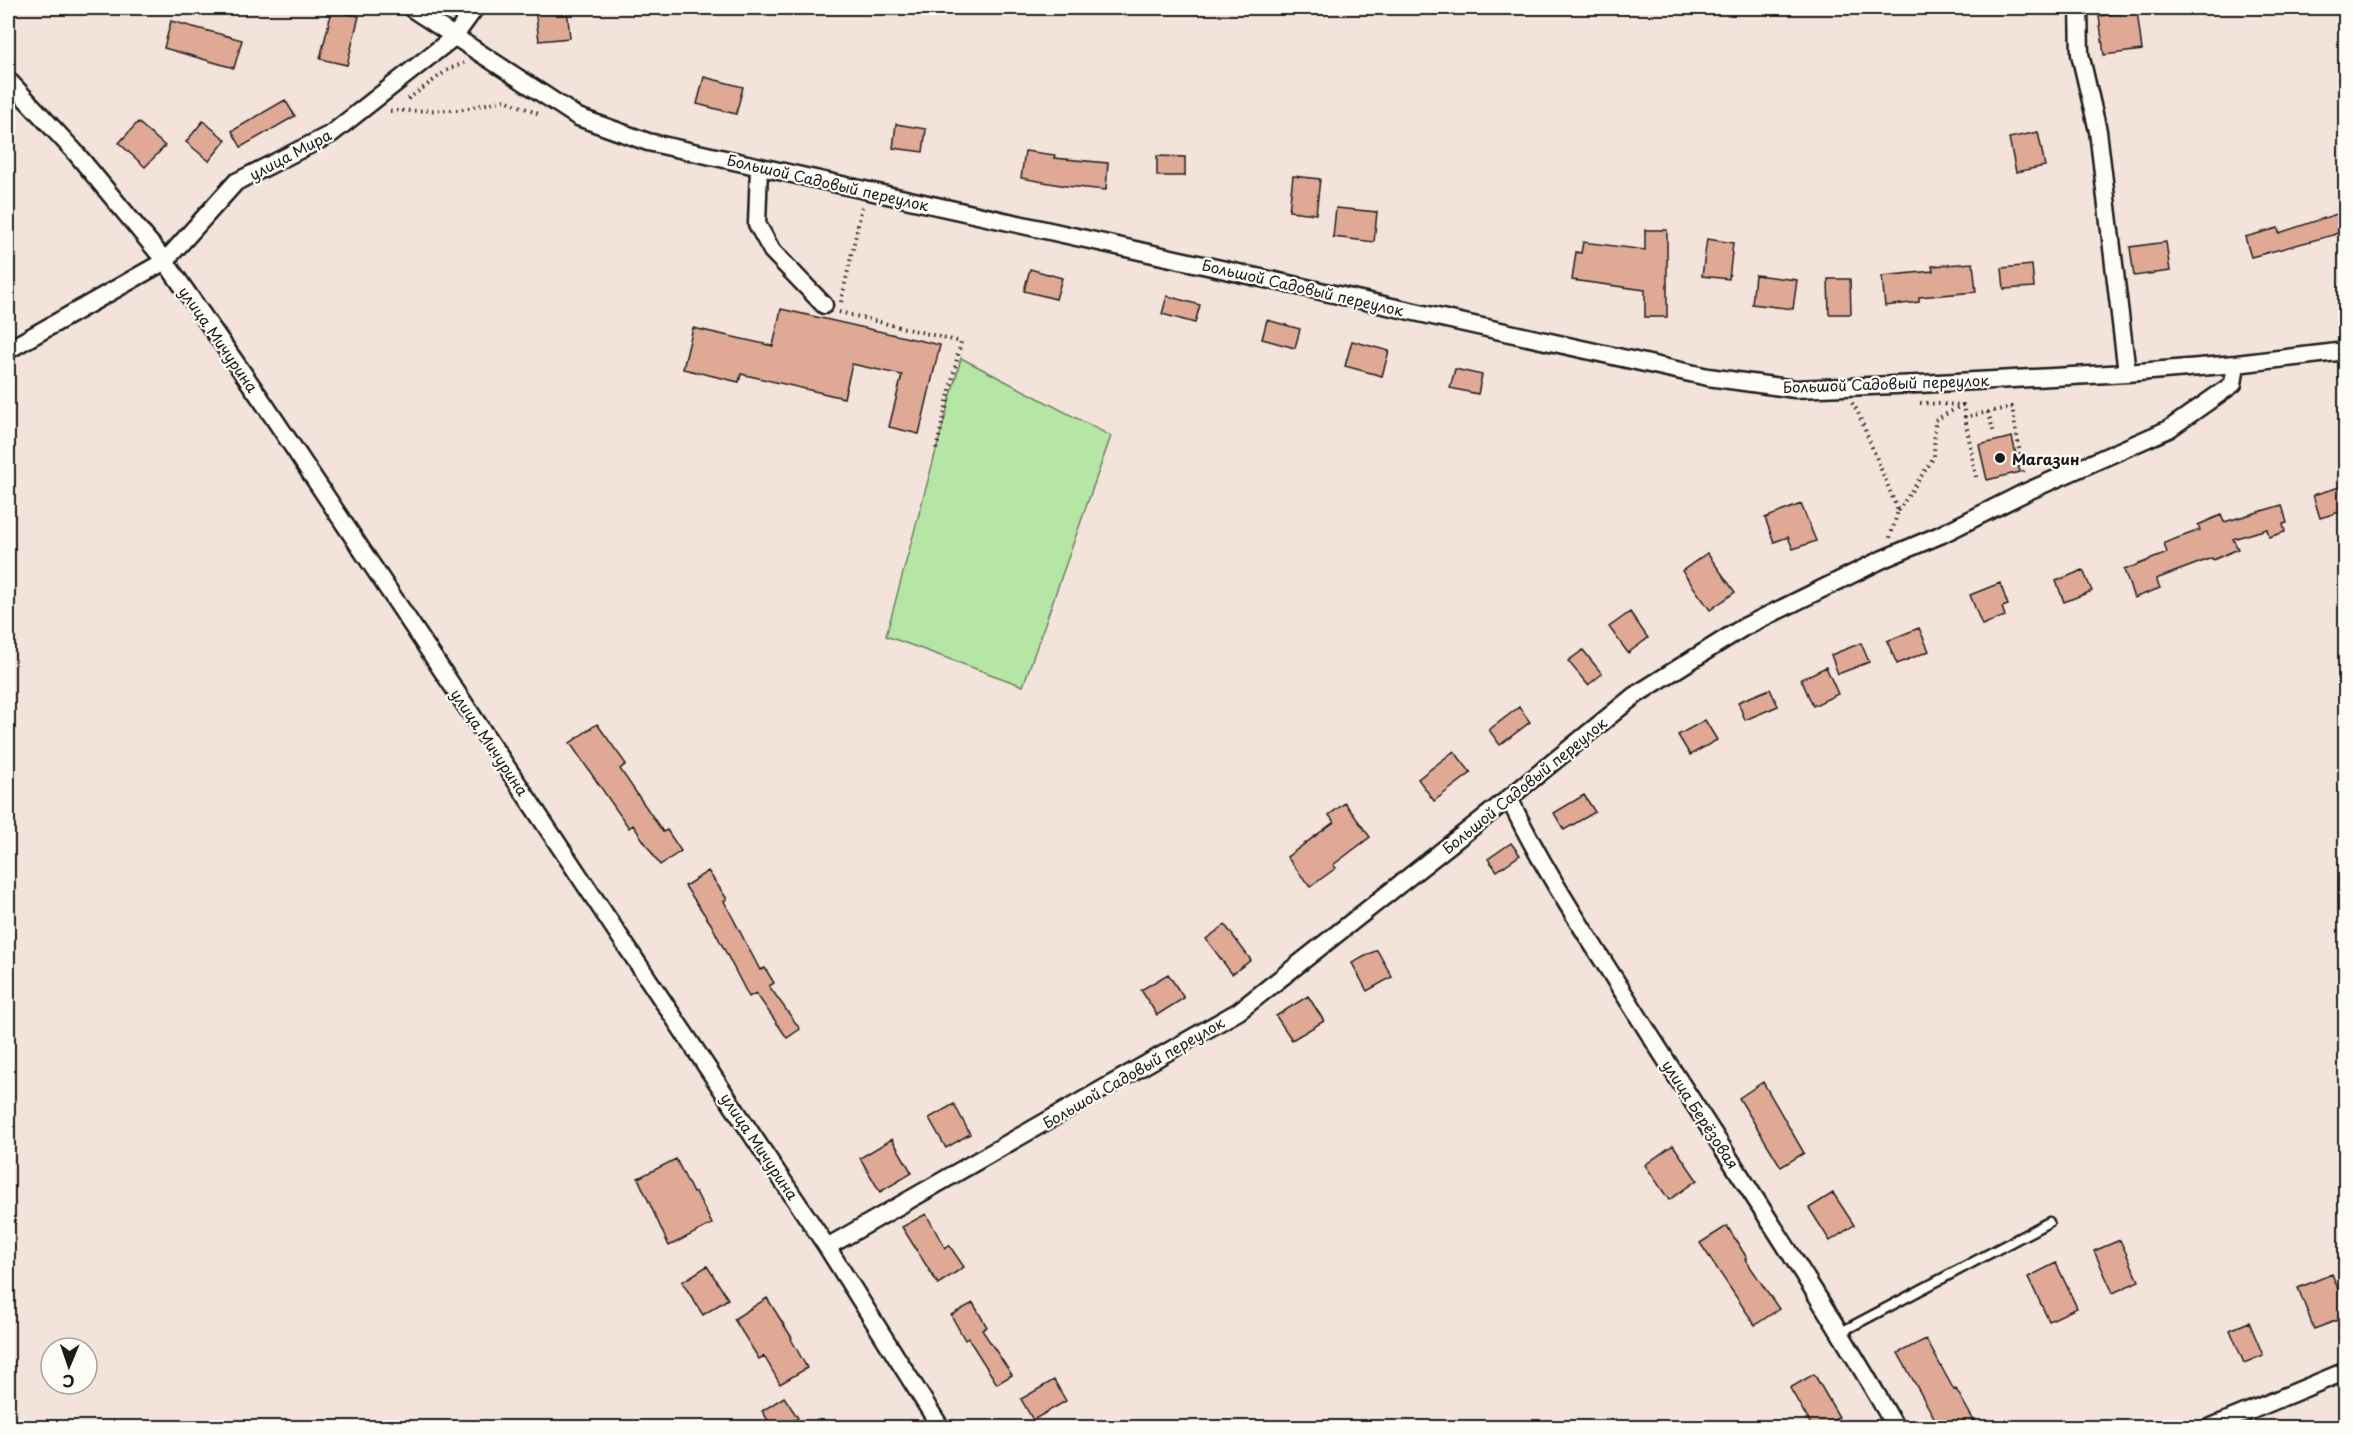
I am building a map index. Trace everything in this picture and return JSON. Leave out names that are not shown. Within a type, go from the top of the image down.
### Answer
[{"type":"street","name":"Большой Садовый переулок","points":[[411,8],[578,117],[648,142],[1708,377],[1795,388],[1919,384],[2127,373],[2236,364],[2346,351]]},
{"type":"street","name":"улица Мира","points":[[8,350],[165,261],[236,182],[331,134],[454,37],[475,8]]},
{"type":"street","points":[[2079,8],[2080,54],[2098,131],[2127,373]]},
{"type":"street","name":"улица Мичурина","points":[[8,80],[75,152],[165,261],[270,412],[827,1247],[941,1428]]},
{"type":"street","points":[[759,167],[757,224],[772,251],[824,305]]},
{"type":"street","name":"Большой Садовый переулок","points":[[827,1247],[1239,1011],[1509,798],[1634,696],[1744,627],[2026,492],[2169,429],[2233,384],[2236,364]]},
{"type":"street","name":"улица Берёзовая","points":[[1509,798],[1531,845],[1656,1045],[1841,1332],[1896,1428]]},
{"type":"street","points":[[2209,1428],[2346,1371]]},
{"type":"lane","points":[[1841,1332],[2049,1222]]},
{"type":"path","points":[[382,115],[448,69],[468,62]]},
{"type":"path","points":[[392,110],[458,110],[505,100],[552,119]]},
{"type":"path","points":[[515,100],[521,107]]},
{"type":"path","points":[[863,200],[838,314],[961,342],[936,450]]},
{"type":"path","points":[[1850,401],[1857,410],[1898,512]]},
{"type":"path","points":[[1883,559],[1898,512],[1934,457],[1935,420],[1963,405]]},
{"type":"path","points":[[1976,477],[1965,417],[2012,407],[2026,492]]},
{"type":"path","points":[[1988,412],[1994,434]]},
{"type":"green space","points":[[961,358],[1111,436],[1023,686],[886,636]]},
{"type":"building","points":[[535,8],[567,8],[570,38],[539,41]]},
{"type":"building","points":[[332,10],[359,16],[347,65],[320,59]]},
{"type":"building","points":[[2137,11],[2142,50],[2104,55],[2099,16]]},
{"type":"building","points":[[171,21],[242,40],[234,68],[164,48]]},
{"type":"building","points":[[704,77],[743,87],[736,114],[697,104]]},
{"type":"building","points":[[285,100],[295,116],[241,147],[232,131]]},
{"type":"building","points":[[203,121],[226,140],[209,161],[186,142]]},
{"type":"building","points":[[138,122],[165,146],[145,167],[119,143]]},
{"type":"building","points":[[896,124],[926,129],[923,152],[893,148]]},
{"type":"building","points":[[2038,132],[2045,166],[2016,172],[2009,138]]},
{"type":"building","points":[[1025,151],[1055,155],[1054,158],[1108,163],[1106,190],[1021,178]]},
{"type":"building","points":[[1157,156],[1185,157],[1185,176],[1157,176]]},
{"type":"building","points":[[1293,176],[1320,179],[1316,214],[1289,211]]},
{"type":"building","points":[[1336,208],[1377,212],[1374,242],[1333,237]]},
{"type":"building","points":[[2346,211],[2346,229],[2333,235],[2251,257],[2245,237],[2278,228],[2279,233]]},
{"type":"building","points":[[1645,230],[1667,230],[1667,317],[1645,317],[1645,290],[1572,280],[1576,252],[1581,253],[1583,242],[1645,250]]},
{"type":"building","points":[[1707,239],[1733,243],[1729,279],[1702,276]]},
{"type":"building","points":[[2166,242],[2170,271],[2134,276],[2130,247]]},
{"type":"building","points":[[1973,263],[1976,292],[1919,297],[1919,302],[1885,306],[1882,276],[1933,271],[1932,266]]},
{"type":"building","points":[[2032,265],[2034,287],[2004,289],[2002,268]]},
{"type":"building","points":[[1030,269],[1062,278],[1056,299],[1024,291]]},
{"type":"building","points":[[1755,275],[1797,280],[1793,309],[1752,304]]},
{"type":"building","points":[[1828,279],[1850,279],[1851,314],[1829,314]]},
{"type":"building","points":[[1167,296],[1200,305],[1195,323],[1162,314]]},
{"type":"building","points":[[781,309],[940,345],[919,434],[889,427],[902,375],[852,364],[844,398],[741,374],[739,382],[683,369],[693,328],[773,346]]},
{"type":"building","points":[[1267,320],[1300,329],[1295,348],[1262,339]]},
{"type":"building","points":[[1352,341],[1389,351],[1382,376],[1345,366]]},
{"type":"building","points":[[1455,369],[1482,375],[1478,394],[1450,388]]},
{"type":"building","name":"Магазин","points":[[2012,437],[2020,472],[1987,480],[1979,445]]},
{"type":"building","points":[[2340,487],[2346,510],[2320,518],[2313,495]]},
{"type":"building","points":[[1801,504],[1816,541],[1793,549],[1788,537],[1774,542],[1765,518]]},
{"type":"building","points":[[2282,505],[2287,523],[2283,524],[2285,532],[2269,537],[2267,529],[2233,539],[2238,549],[2156,579],[2160,588],[2134,598],[2124,570],[2167,553],[2164,543],[2200,530],[2198,525],[2221,515],[2224,522]]},
{"type":"building","points":[[1707,553],[1735,592],[1710,610],[1682,571]]},
{"type":"building","points":[[2083,570],[2092,591],[2064,602],[2056,581]]},
{"type":"building","points":[[2000,583],[2008,605],[2002,607],[2005,616],[1982,625],[1970,595]]},
{"type":"building","points":[[1630,612],[1648,638],[1628,653],[1609,627]]},
{"type":"building","points":[[1919,628],[1929,651],[1897,664],[1887,641]]},
{"type":"building","points":[[1861,643],[1869,662],[1838,674],[1831,655]]},
{"type":"building","points":[[1583,650],[1602,674],[1588,685],[1568,661]]},
{"type":"building","points":[[1826,667],[1838,694],[1813,706],[1801,679]]},
{"type":"building","points":[[1770,689],[1778,706],[1745,720],[1738,702]]},
{"type":"building","points":[[1519,707],[1530,722],[1500,745],[1489,730]]},
{"type":"building","points":[[1705,720],[1717,740],[1690,755],[1678,735]]},
{"type":"building","points":[[597,724],[626,764],[620,769],[663,832],[667,830],[681,851],[660,865],[633,825],[629,828],[570,743]]},
{"type":"building","points":[[1454,751],[1471,773],[1434,801],[1418,779]]},
{"type":"building","points":[[1584,795],[1595,812],[1564,830],[1554,813]]},
{"type":"building","points":[[1345,803],[1370,837],[1333,865],[1336,868],[1310,887],[1287,857],[1334,822],[1329,815]]},
{"type":"building","points":[[1511,843],[1520,855],[1497,871],[1488,859]]},
{"type":"building","points":[[708,871],[727,899],[724,901],[760,970],[765,968],[774,983],[769,986],[800,1029],[787,1038],[756,993],[749,997],[711,924],[685,886]]},
{"type":"building","points":[[1225,925],[1251,960],[1232,974],[1206,939]]},
{"type":"building","points":[[1377,950],[1392,977],[1367,991],[1352,963]]},
{"type":"building","points":[[1168,974],[1184,998],[1157,1015],[1141,990]]},
{"type":"building","points":[[1308,996],[1324,1021],[1292,1040],[1276,1016]]},
{"type":"building","points":[[1763,1082],[1804,1153],[1781,1167],[1739,1098]]},
{"type":"building","points":[[954,1104],[970,1134],[946,1148],[929,1118]]},
{"type":"building","points":[[892,1139],[912,1173],[880,1192],[860,1158]]},
{"type":"building","points":[[1673,1145],[1697,1180],[1669,1200],[1645,1165]]},
{"type":"building","points":[[676,1159],[712,1224],[669,1246],[638,1178]]},
{"type":"building","points":[[1833,1193],[1854,1225],[1830,1241],[1809,1208]]},
{"type":"building","points":[[926,1214],[945,1248],[949,1245],[964,1267],[938,1284],[902,1227]]},
{"type":"building","points":[[1727,1226],[1747,1258],[1745,1259],[1779,1309],[1755,1325],[1700,1243]]},
{"type":"building","points":[[2120,1240],[2139,1281],[2113,1293],[2094,1251]]},
{"type":"building","points":[[2056,1263],[2077,1308],[2049,1321],[2028,1277]]},
{"type":"building","points":[[707,1266],[728,1299],[703,1315],[682,1282]]},
{"type":"building","points":[[2332,1274],[2346,1308],[2346,1317],[2314,1329],[2298,1288]]},
{"type":"building","points":[[767,1298],[792,1338],[807,1368],[780,1384],[764,1356],[759,1359],[734,1319]]},
{"type":"building","points":[[973,1303],[987,1327],[982,1330],[1012,1375],[997,1384],[968,1338],[965,1340],[951,1315]]},
{"type":"building","points":[[2249,1322],[2263,1355],[2244,1363],[2230,1330]]},
{"type":"building","points":[[1926,1339],[1978,1428],[1940,1428],[1898,1353]]},
{"type":"building","points":[[1814,1374],[1839,1417],[1820,1428],[1813,1428],[1790,1388]]},
{"type":"building","points":[[1054,1380],[1066,1401],[1033,1420],[1021,1399]]},
{"type":"building","points":[[784,1397],[798,1418],[782,1428],[773,1428],[762,1411]]},
{"type":"place","name":"Магазин","points":[[2000,458]]}]
